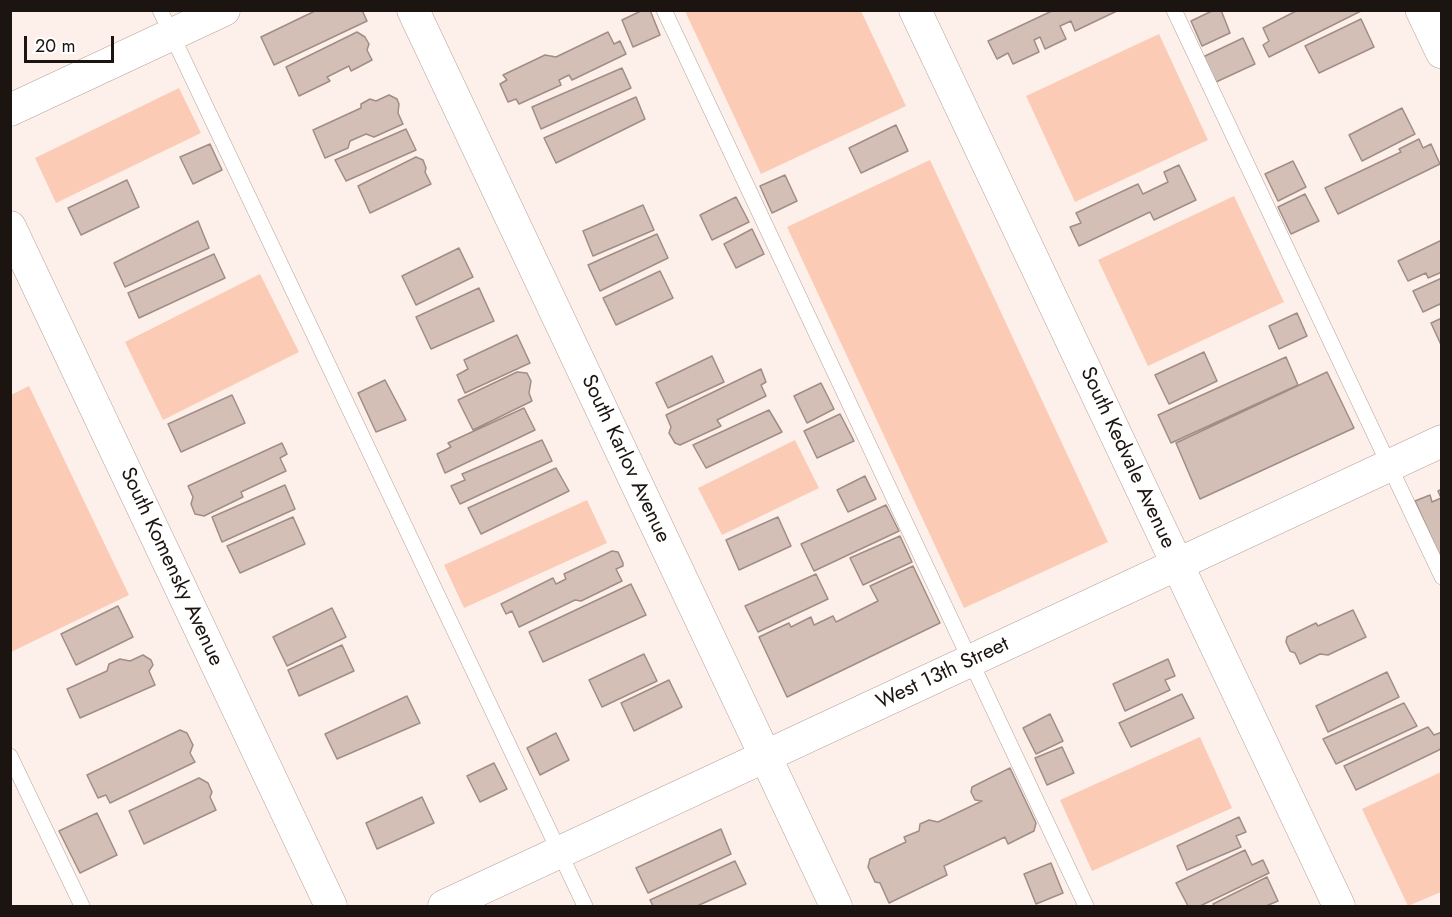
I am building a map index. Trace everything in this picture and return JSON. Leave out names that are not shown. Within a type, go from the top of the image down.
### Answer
[{"type":"street","points":[[10,110],[166,23],[224,10]]},
{"type":"street","name":"South Karlov Avenue","points":[[413,10],[836,906]]},
{"type":"street","name":"South Kedvale Avenue","points":[[915,10],[1339,906]]},
{"type":"street","points":[[1422,10],[1442,52]]},
{"type":"street","name":"South Komensky Avenue","points":[[10,228],[331,906]]},
{"type":"street","name":"West 13th Street","points":[[444,906],[1442,441]]},
{"type":"lane","points":[[664,10],[1086,906]]},
{"type":"lane","points":[[1174,10],[1442,578]]},
{"type":"lane","points":[[166,23],[585,906]]},
{"type":"lane","points":[[10,756],[82,906]]},
{"type":"shaded area","points":[[685,11],[861,11],[906,106],[761,174]]},
{"type":"shaded area","points":[[1159,34],[1208,140],[1075,202],[1026,96]]},
{"type":"shaded area","points":[[179,88],[201,133],[56,203],[35,158]]},
{"type":"shaded area","points":[[930,160],[1108,542],[964,608],[787,227]]},
{"type":"shaded area","points":[[1234,196],[1284,302],[1148,366],[1098,260]]},
{"type":"shaded area","points":[[260,274],[299,352],[163,420],[125,342]]},
{"type":"shaded area","points":[[29,386],[129,595],[11,652],[11,395]]},
{"type":"shaded area","points":[[795,440],[819,488],[722,535],[698,488]]},
{"type":"shaded area","points":[[587,500],[607,543],[464,608],[444,565]]},
{"type":"shaded area","points":[[1200,737],[1232,808],[1092,871],[1060,800]]},
{"type":"shaded area","points":[[1441,772],[1441,892],[1408,906],[1362,809]]},
{"type":"building","points":[[317,10],[362,10],[367,21],[274,65],[261,37]]},
{"type":"building","points":[[643,10],[650,10],[660,35],[633,47],[622,20]]},
{"type":"building","points":[[1054,10],[1119,10],[1075,31],[1071,21],[1060,26],[1066,39],[1045,49],[1040,37],[1034,40],[1039,52],[1013,64],[1008,53],[997,59],[988,41]]},
{"type":"building","points":[[1214,10],[1221,10],[1230,33],[1202,46],[1191,21]]},
{"type":"building","points":[[1298,10],[1363,10],[1269,57],[1263,45],[1269,41],[1263,28]]},
{"type":"building","points":[[1361,19],[1374,47],[1319,73],[1305,46]]},
{"type":"building","points":[[357,32],[365,37],[369,44],[367,50],[372,60],[351,71],[349,66],[327,77],[330,81],[299,96],[286,67]]},
{"type":"building","points":[[608,32],[614,44],[620,41],[626,54],[572,80],[569,75],[559,80],[561,85],[519,104],[516,99],[508,102],[500,84],[507,80],[503,75],[545,55],[556,57]]},
{"type":"building","points":[[1243,38],[1255,64],[1216,82],[1203,57]]},
{"type":"building","points":[[622,68],[631,88],[541,129],[532,107]]},
{"type":"building","points":[[389,95],[397,99],[398,113],[403,124],[374,137],[366,134],[350,141],[348,148],[325,158],[313,130],[361,108],[361,104],[370,99],[376,101]]},
{"type":"building","points":[[636,97],[645,119],[556,163],[544,138]]},
{"type":"building","points":[[1402,108],[1415,134],[1362,161],[1349,135]]},
{"type":"building","points":[[896,125],[908,151],[861,173],[849,148]]},
{"type":"building","points":[[406,129],[416,150],[346,181],[335,160]]},
{"type":"building","points":[[1419,139],[1423,148],[1431,144],[1440,164],[1338,214],[1325,188],[1401,152],[1399,149]]},
{"type":"building","points":[[210,144],[222,170],[193,184],[180,157]]},
{"type":"building","points":[[416,157],[423,160],[425,172],[431,184],[370,213],[358,186]]},
{"type":"building","points":[[1293,161],[1306,187],[1278,201],[1265,174]]},
{"type":"building","points":[[1179,165],[1196,200],[1154,220],[1150,212],[1079,246],[1070,227],[1081,223],[1076,213],[1138,184],[1143,194],[1168,182],[1164,172]]},
{"type":"building","points":[[785,175],[797,201],[772,213],[760,186]]},
{"type":"building","points":[[127,180],[139,207],[81,235],[68,208]]},
{"type":"building","points":[[1305,194],[1319,221],[1291,234],[1278,207]]},
{"type":"building","points":[[736,197],[749,222],[712,240],[700,215]]},
{"type":"building","points":[[643,205],[654,230],[593,256],[583,231]]},
{"type":"building","points":[[198,221],[209,248],[125,287],[114,263]]},
{"type":"building","points":[[752,229],[764,254],[736,268],[724,244]]},
{"type":"building","points":[[657,234],[668,258],[600,291],[588,265]]},
{"type":"building","points":[[1442,240],[1442,272],[1428,278],[1426,273],[1408,281],[1398,261]]},
{"type":"building","points":[[459,248],[473,277],[416,305],[402,276]]},
{"type":"building","points":[[214,254],[225,278],[139,318],[128,293]]},
{"type":"building","points":[[660,271],[673,298],[616,325],[603,298]]},
{"type":"building","points":[[1442,278],[1442,309],[1440,304],[1423,312],[1413,291]]},
{"type":"building","points":[[479,288],[494,321],[431,349],[416,317]]},
{"type":"building","points":[[1297,313],[1307,336],[1279,349],[1269,326]]},
{"type":"building","points":[[1442,318],[1442,347],[1431,323]]},
{"type":"building","points":[[517,335],[530,363],[465,393],[457,375],[468,369],[464,360]]},
{"type":"building","points":[[1204,352],[1217,381],[1169,404],[1155,375]]},
{"type":"building","points":[[712,356],[724,382],[668,408],[656,383]]},
{"type":"building","points":[[1286,357],[1298,385],[1171,443],[1158,415]]},
{"type":"building","points":[[761,369],[766,382],[761,385],[766,396],[717,420],[721,426],[680,445],[675,443],[669,433],[671,427],[666,415]]},
{"type":"building","points":[[517,372],[527,373],[531,381],[529,393],[532,401],[473,430],[458,400]]},
{"type":"building","points":[[1327,372],[1354,428],[1200,499],[1176,443]]},
{"type":"building","points":[[385,380],[406,420],[376,432],[358,393]]},
{"type":"building","points":[[821,383],[834,409],[807,423],[794,396]]},
{"type":"building","points":[[232,395],[245,423],[181,452],[168,424]]},
{"type":"building","points":[[524,408],[535,430],[445,473],[437,454],[451,447],[448,443]]},
{"type":"building","points":[[769,410],[782,432],[706,468],[693,445]]},
{"type":"building","points":[[840,414],[854,441],[817,458],[804,431]]},
{"type":"building","points":[[542,440],[552,461],[460,504],[451,486],[465,480],[462,474]]},
{"type":"building","points":[[282,443],[287,454],[280,458],[286,471],[241,492],[243,497],[204,516],[195,514],[191,504],[193,497],[188,486]]},
{"type":"building","points":[[556,468],[569,491],[481,534],[468,508]]},
{"type":"building","points":[[865,476],[876,499],[848,512],[837,490]]},
{"type":"building","points":[[285,485],[295,509],[222,542],[212,517]]},
{"type":"building","points":[[1442,489],[1442,561],[1415,501],[1430,495],[1432,502],[1441,498],[1438,491]]},
{"type":"building","points":[[886,505],[899,531],[814,571],[801,544]]},
{"type":"building","points":[[293,517],[305,544],[240,573],[227,546]]},
{"type":"building","points":[[778,517],[791,546],[739,570],[726,540]]},
{"type":"building","points":[[900,536],[912,562],[863,585],[850,558]]},
{"type":"building","points":[[612,551],[618,552],[623,563],[623,566],[616,569],[622,581],[581,601],[575,600],[519,627],[512,611],[506,614],[501,604],[553,578],[556,584],[566,579],[564,574]]},
{"type":"building","points":[[913,566],[940,623],[787,697],[759,637],[789,623],[791,627],[811,617],[814,625],[833,616],[836,622],[878,601],[870,586]]},
{"type":"building","points":[[816,574],[828,599],[758,632],[745,606]]},
{"type":"building","points":[[631,584],[646,615],[543,662],[529,632]]},
{"type":"building","points":[[118,606],[133,637],[76,665],[61,634]]},
{"type":"building","points":[[332,608],[346,637],[287,666],[273,637]]},
{"type":"building","points":[[1353,610],[1366,637],[1328,655],[1320,654],[1300,664],[1295,653],[1290,651],[1286,642],[1287,637],[1316,623],[1318,626]]},
{"type":"building","points":[[342,645],[354,671],[299,696],[288,670]]},
{"type":"building","points":[[644,654],[657,681],[602,707],[589,680]]},
{"type":"building","points":[[143,655],[151,660],[153,665],[149,671],[155,685],[80,718],[67,689],[107,671],[109,664],[120,659],[130,661]]},
{"type":"building","points":[[1168,659],[1175,676],[1165,680],[1170,690],[1125,711],[1113,684]]},
{"type":"building","points":[[1387,672],[1399,697],[1328,732],[1316,706]]},
{"type":"building","points":[[669,680],[682,707],[634,731],[621,703]]},
{"type":"building","points":[[1182,694],[1194,718],[1131,747],[1119,723]]},
{"type":"building","points":[[407,696],[420,723],[337,759],[325,734]]},
{"type":"building","points":[[1404,703],[1417,726],[1336,764],[1323,739]]},
{"type":"building","points":[[1050,714],[1063,741],[1036,754],[1023,728]]},
{"type":"building","points":[[1428,727],[1434,735],[1442,732],[1442,747],[1439,750],[1356,790],[1344,766]]},
{"type":"building","points":[[180,730],[187,733],[193,745],[190,753],[195,762],[110,803],[106,795],[98,798],[87,775]]},
{"type":"building","points":[[556,733],[569,760],[540,775],[527,748]]},
{"type":"building","points":[[1062,747],[1074,773],[1047,785],[1035,758]]},
{"type":"building","points":[[494,763],[507,789],[480,802],[467,776]]},
{"type":"building","points":[[1010,768],[1036,823],[1034,831],[1008,844],[1005,837],[944,866],[947,875],[889,903],[880,883],[875,882],[868,867],[870,859],[906,842],[904,837],[919,831],[920,824],[929,820],[938,822],[982,801],[975,800],[971,792],[972,787]]},
{"type":"building","points":[[199,778],[208,783],[212,792],[210,797],[216,810],[144,844],[129,811]]},
{"type":"building","points":[[422,797],[434,823],[377,849],[366,823]]},
{"type":"building","points":[[97,813],[117,855],[80,873],[59,831]]},
{"type":"building","points":[[1239,817],[1246,832],[1236,836],[1241,847],[1187,870],[1177,846]]},
{"type":"building","points":[[721,829],[731,854],[648,893],[636,868]]},
{"type":"building","points":[[1245,850],[1252,865],[1263,860],[1269,873],[1200,906],[1188,906],[1176,883]]},
{"type":"building","points":[[735,861],[746,884],[697,906],[653,906],[650,900]]},
{"type":"building","points":[[1051,863],[1063,893],[1036,904],[1024,874]]},
{"type":"building","points":[[1267,877],[1278,901],[1266,906],[1214,906],[1213,904]]}]
